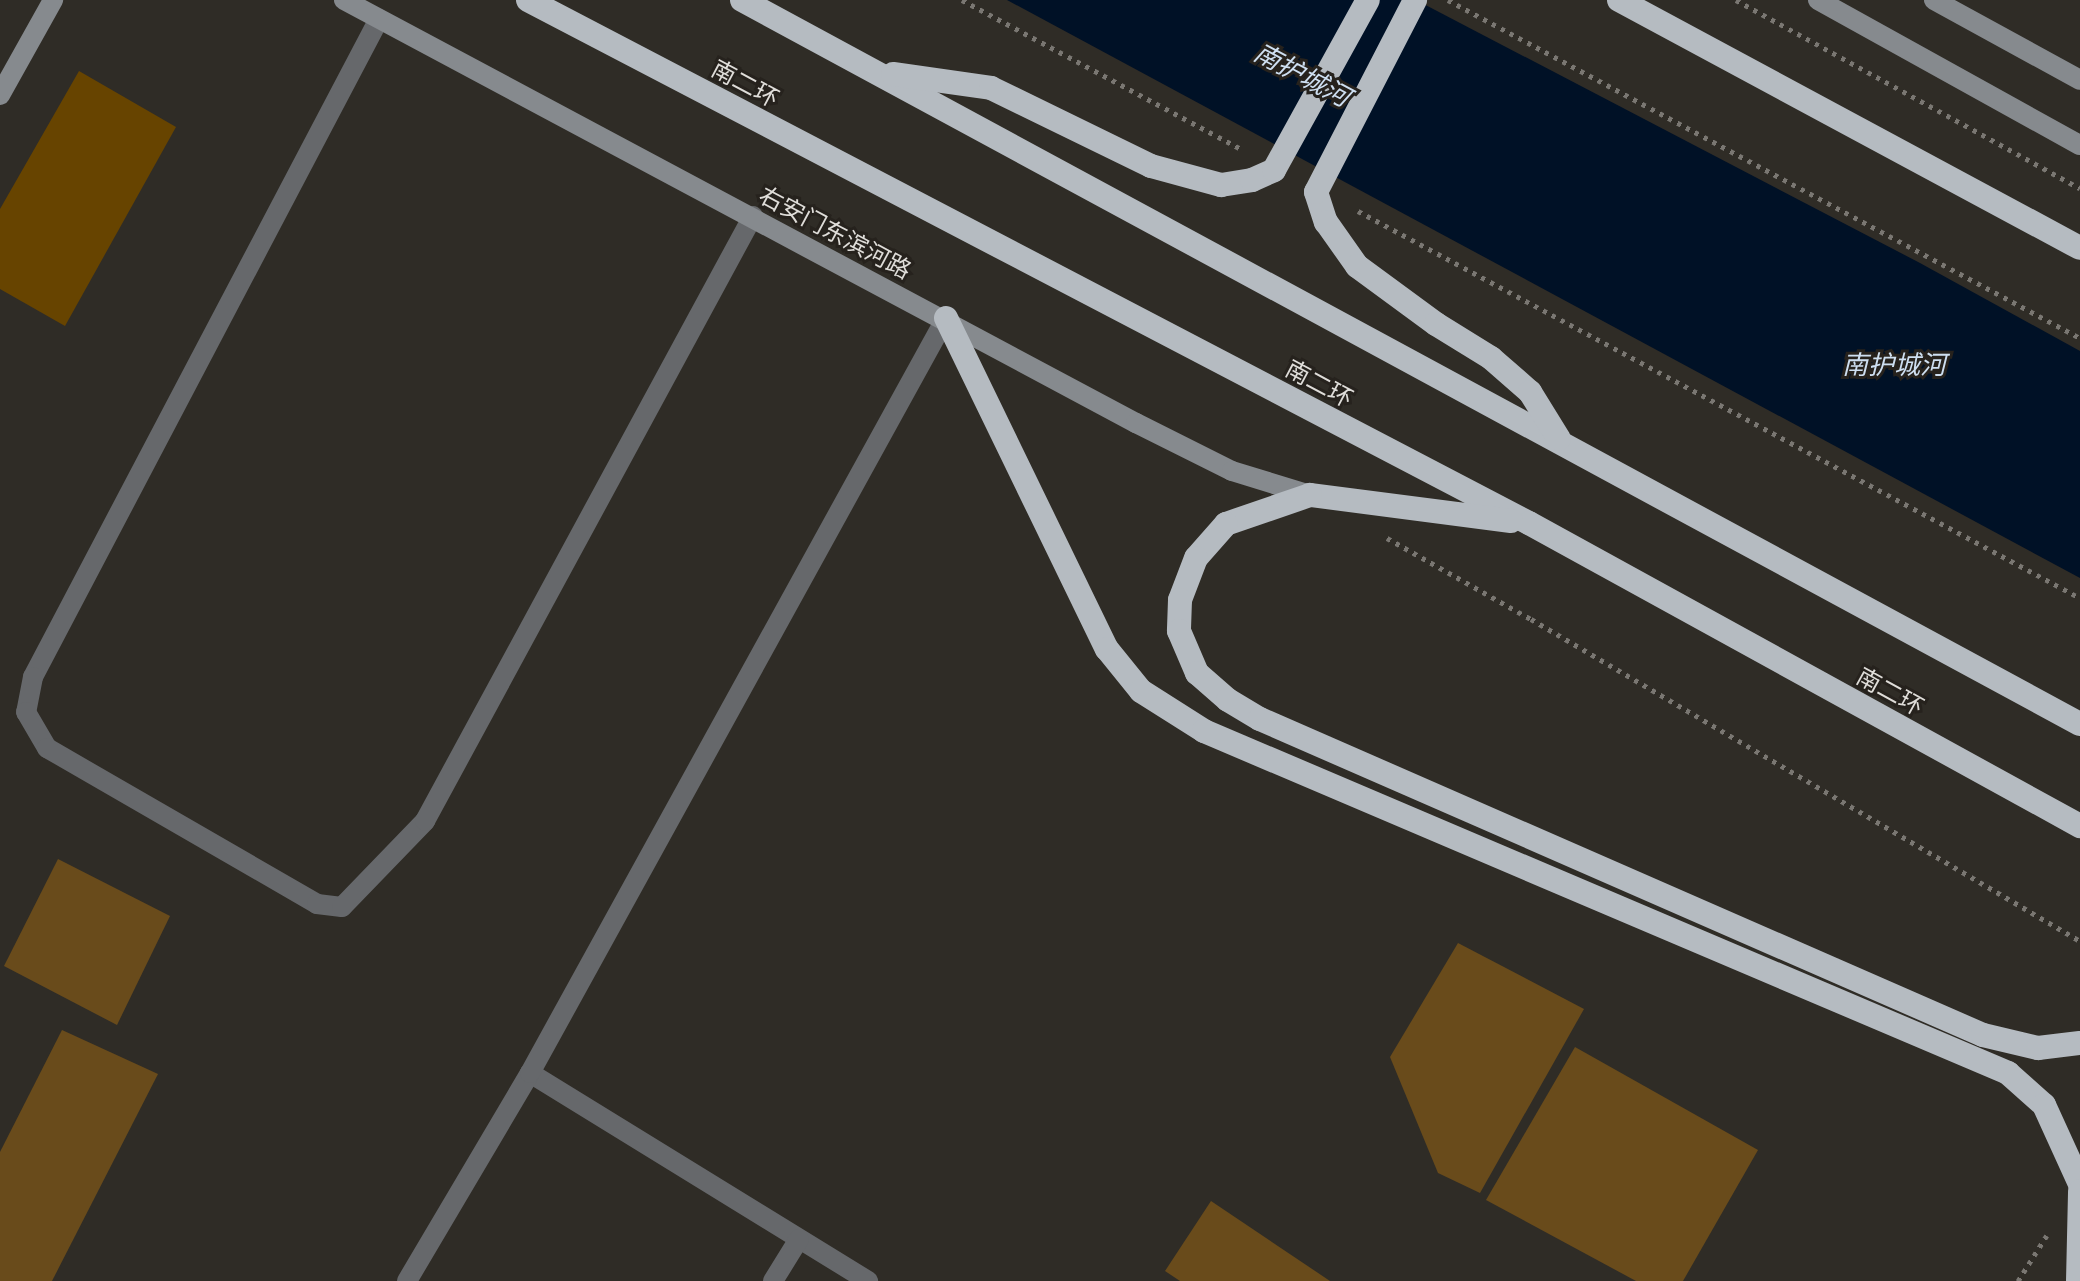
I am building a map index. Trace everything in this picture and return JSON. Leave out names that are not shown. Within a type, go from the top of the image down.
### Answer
[{"type":"highway","name":"南二环","points":[[528,0],[1529,523],[2080,826]]},
{"type":"highway","points":[[742,0],[2080,724]]},
{"type":"highway","points":[[875,71],[991,88],[1151,166],[1221,185],[1252,180],[1368,0]]},
{"type":"highway","points":[[1415,0],[1316,192],[1326,222],[1357,266],[1436,324],[1491,358],[1530,392],[1561,441]]},
{"type":"highway","points":[[1619,0],[2080,248]]},
{"type":"highway","points":[[946,318],[1107,649],[1141,691],[1204,731],[2008,1073],[2044,1105],[2080,1184]]},
{"type":"highway","points":[[1529,523],[1310,495],[1226,524],[1196,558],[1180,600],[1179,631],[1197,673],[1228,700],[1260,719],[1983,1035],[2038,1048],[2080,1043]]},
{"type":"highway","points":[[2079,1281],[2080,1191]]},
{"type":"street","points":[[0,95],[53,0]]},
{"type":"street","name":"右安门东滨河路","points":[[344,0],[1232,471],[1310,495]]},
{"type":"street","points":[[1818,0],[2080,145]]},
{"type":"street","points":[[1934,0],[2080,80]]},
{"type":"street","points":[[379,19],[33,677],[26,712],[47,748],[317,904],[342,907],[425,821],[753,216]]},
{"type":"street","points":[[407,1281],[530,1073],[946,318]]},
{"type":"street","points":[[530,1073],[868,1281]]},
{"type":"street","points":[[773,1281],[799,1239]]},
{"type":"path","points":[[962,0],[1265,163]]},
{"type":"path","points":[[1448,0],[2080,338]]},
{"type":"path","points":[[1736,0],[2080,188]]},
{"type":"path","points":[[1355,209],[2080,598]]},
{"type":"path","points":[[1379,534],[1558,634],[2080,941]]},
{"type":"shaded area","points":[[79,71],[176,127],[65,326],[0,289],[0,209]]},
{"type":"water","name":"南护城河","points":[[1007,0],[1416,0],[1920,263],[2080,351],[2080,578]]},
{"type":"building","points":[[58,859],[170,916],[117,1025],[4,966]]},
{"type":"building","points":[[1458,943],[1584,1009],[1480,1193],[1438,1173],[1390,1057]]},
{"type":"building","points":[[62,1030],[158,1074],[52,1281],[0,1281],[0,1152]]},
{"type":"building","points":[[1575,1047],[1758,1150],[1683,1281],[1636,1281],[1486,1200]]},
{"type":"building","points":[[1211,1201],[1330,1281],[1180,1281],[1165,1271]]}]
